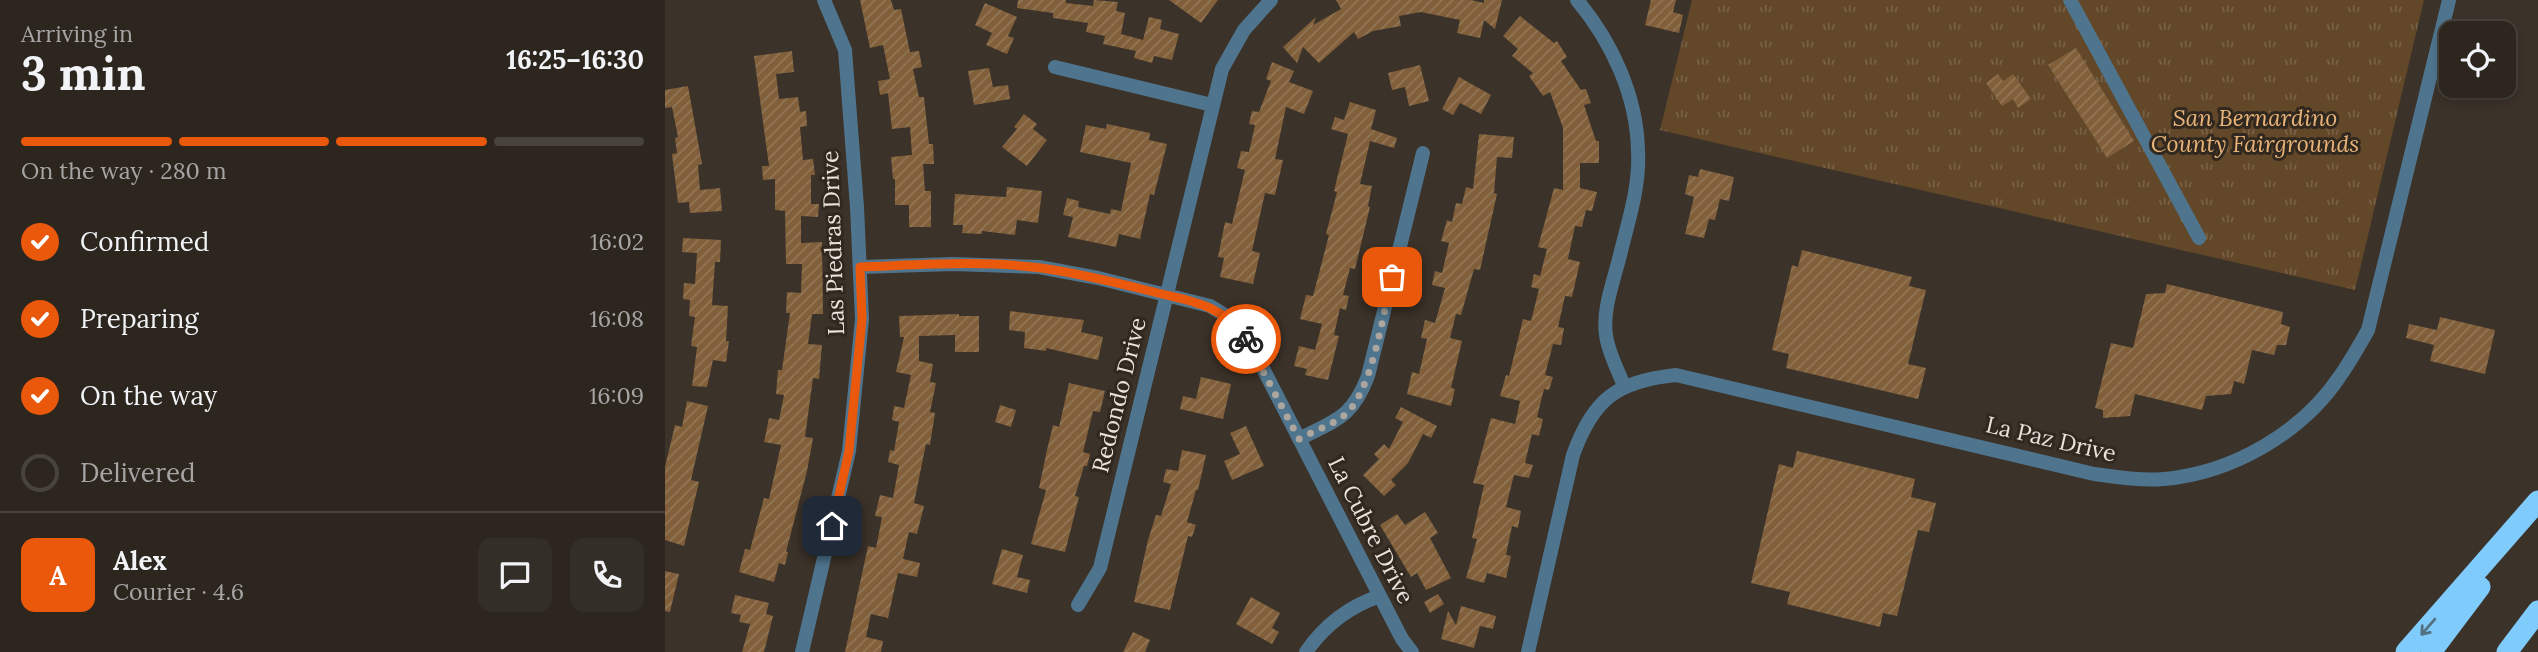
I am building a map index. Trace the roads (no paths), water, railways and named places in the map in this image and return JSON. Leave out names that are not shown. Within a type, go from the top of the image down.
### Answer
[{"type":"highway","points":[[2406,652],[2538,502]]},
{"type":"highway","points":[[2431,652],[2538,510]]},
{"type":"highway","points":[[2507,652],[2538,611]]},
{"type":"street","name":"Las Piedras Drive","points":[[802,652],[849,451],[862,319],[852,127],[845,50],[824,0]]},
{"type":"street","name":"Redondo Drive","points":[[1078,605],[1100,568],[1222,69],[1244,30],[1271,0]]},
{"type":"street","points":[[1577,0],[1607,44],[1625,81],[1639,152],[1634,198],[1605,317],[1606,338],[1624,386]]},
{"type":"street","points":[[2070,0],[2199,239]]},
{"type":"street","name":"La Paz Drive","points":[[1528,652],[1573,455],[1584,427],[1601,405],[1624,386],[1650,377],[1676,375],[2094,474],[2129,479],[2164,479],[2213,469],[2263,447],[2301,420],[2330,389],[2368,330],[2449,0]]},
{"type":"street","points":[[1055,67],[1212,105]]},
{"type":"street","points":[[1299,439],[1343,417],[1359,400],[1368,376],[1423,153]]},
{"type":"street","name":"La Cubre Drive","points":[[860,267],[953,264],[1039,267],[1098,278],[1210,306],[1233,320],[1252,347],[1402,639],[1412,652]]},
{"type":"street","points":[[1306,652],[1333,622],[1363,602],[1380,596]]},
{"type":"park label","name":"San Bernardino County Fairgrounds","points":[[2255,131]]}]
